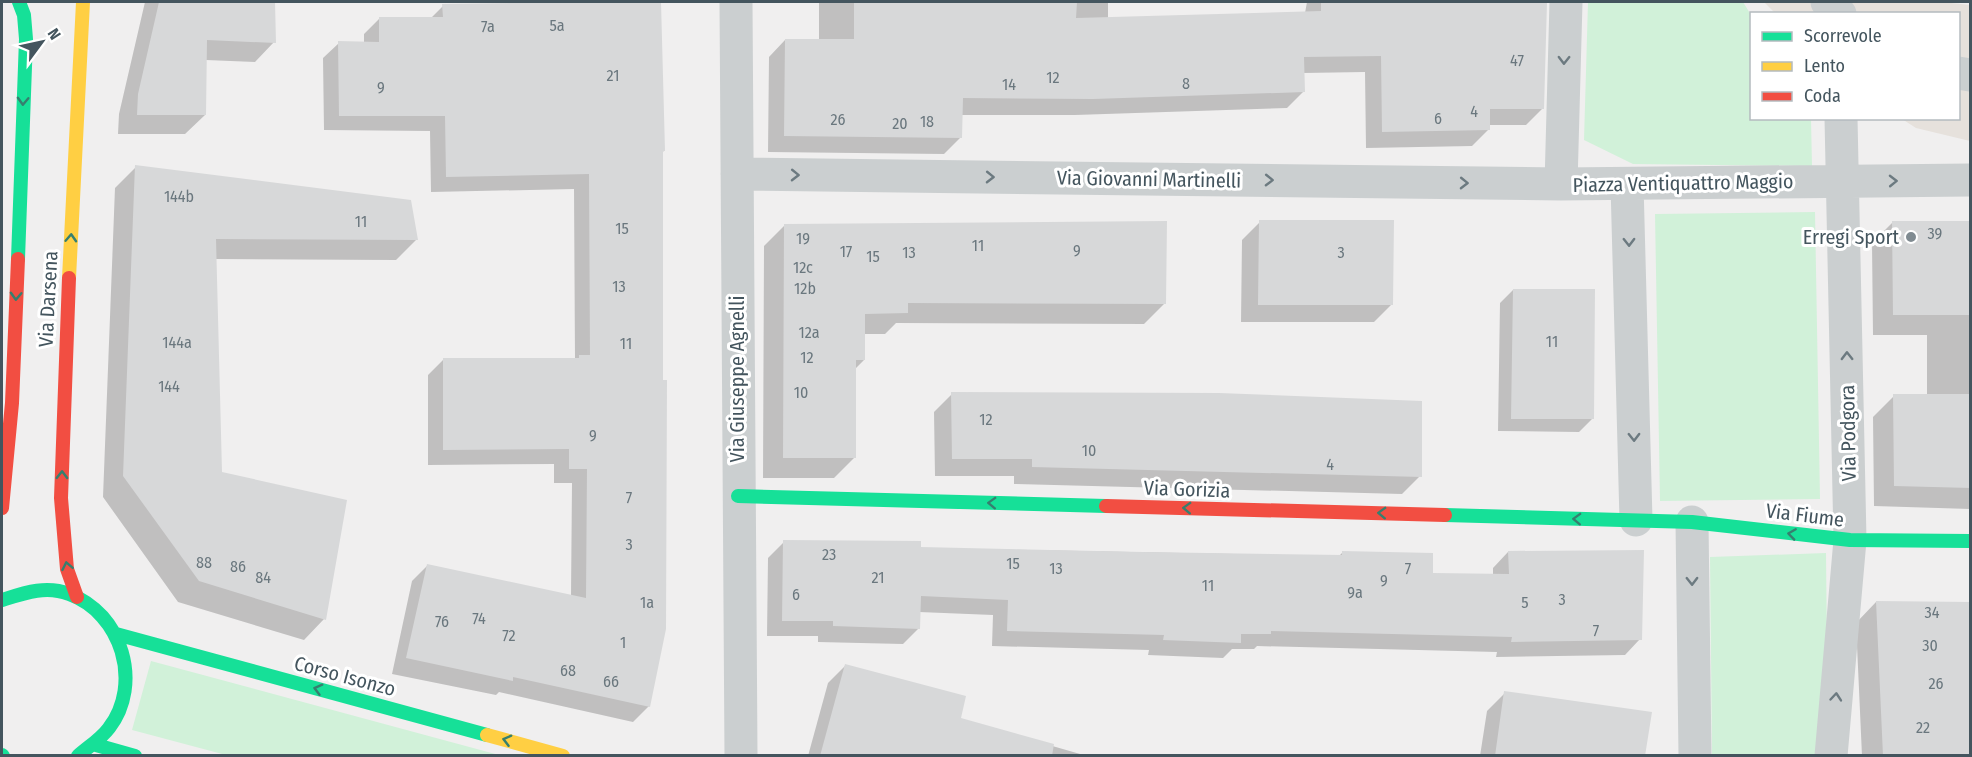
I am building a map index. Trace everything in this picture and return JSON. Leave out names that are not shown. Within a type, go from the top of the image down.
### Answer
[{"type":"street","name":"Via Darsena","points":[[2,508],[12,403],[26,39],[24,15],[19,2]]},
{"type":"street","name":"Via Darsena","points":[[77,597],[67,569],[61,498],[62,415],[83,2]]},
{"type":"street","name":"Via Giuseppe Agnelli","points":[[736,2],[741,756]]},
{"type":"street","name":"Piazza Ventiquattro Maggio","points":[[1566,2],[1561,184],[1971,180]]},
{"type":"street","points":[[1841,120],[1843,181]]},
{"type":"street","name":"Via Giovanni Martinelli","points":[[737,174],[1561,184]]},
{"type":"street","name":"Via Podgora","points":[[1831,756],[1850,540],[1843,181]]},
{"type":"street","points":[[1627,184],[1636,520]]},
{"type":"street","name":"Via Gorizia","points":[[738,496],[1636,520]]},
{"type":"street","name":"Via Fiume","points":[[1636,520],[1692,522],[1850,540],[1971,541]]},
{"type":"street","points":[[1692,522],[1695,756]]},
{"type":"street","points":[[2,600],[15,593],[45,589],[77,597],[106,618],[116,634],[125,656],[128,681],[124,705],[112,727],[96,745],[78,756]]},
{"type":"street","name":"Corso Isonzo","points":[[116,634],[563,756]]},
{"type":"street","points":[[96,745],[135,756]]},
{"type":"shaded area","points":[[1764,2],[1942,2],[1970,5],[1970,141],[1916,128],[1904,120],[1960,120],[1960,12],[1774,12]]},
{"type":"green space","points":[[1588,2],[1743,2],[1750,13],[1750,120],[1811,120],[1812,166],[1633,164],[1584,140]]},
{"type":"green space","points":[[1815,212],[1820,499],[1660,501],[1655,214]]},
{"type":"green space","points":[[1826,553],[1828,755],[1712,755],[1710,557]]},
{"type":"green space","points":[[151,661],[499,755],[226,755],[132,730]]},
{"type":"building","points":[[159,2],[275,2],[276,43],[207,40],[206,115],[137,115],[138,94]]},
{"type":"building","points":[[661,2],[665,151],[663,151],[663,380],[667,380],[666,629],[650,707],[513,677],[513,681],[406,658],[427,564],[586,598],[587,469],[569,469],[569,449],[443,450],[443,358],[579,358],[579,355],[590,355],[589,174],[446,177],[445,116],[339,116],[338,41],[379,42],[379,17],[443,17],[442,4]]},
{"type":"building","points":[[854,2],[1077,2],[1076,18],[1321,11],[1321,2],[1547,2],[1544,109],[1490,109],[1490,130],[1382,132],[1381,56],[1304,57],[1305,92],[1093,99],[963,98],[962,138],[784,136],[785,39],[854,39]]},
{"type":"building","points":[[135,165],[411,200],[418,240],[216,239],[222,472],[347,500],[326,620],[199,581],[123,476]]},
{"type":"building","points":[[1259,220],[1394,220],[1393,305],[1258,305]]},
{"type":"building","points":[[1167,221],[1166,304],[908,303],[908,313],[865,314],[865,360],[856,360],[856,458],[783,458],[784,224]]},
{"type":"building","points":[[1892,221],[1971,221],[1971,315],[1893,315]]},
{"type":"building","points":[[1513,289],[1595,289],[1594,419],[1511,419]]},
{"type":"building","points":[[951,392],[1219,393],[1422,401],[1422,477],[1032,467],[1032,459],[952,459]]},
{"type":"building","points":[[1893,394],[1971,394],[1971,488],[1894,486]]},
{"type":"building","points":[[783,540],[921,541],[921,547],[1143,552],[1342,555],[1342,551],[1433,553],[1433,573],[1509,574],[1508,551],[1644,550],[1642,640],[1511,642],[1512,637],[1271,631],[1271,634],[1241,634],[1241,643],[1163,640],[1164,635],[1007,631],[1008,600],[921,596],[920,629],[833,626],[833,621],[782,621]]},
{"type":"building","points":[[1876,601],[1971,602],[1971,756],[1883,756]]},
{"type":"building","points":[[845,664],[966,696],[961,718],[1054,744],[1052,756],[820,756]]},
{"type":"building","points":[[1504,691],[1652,712],[1645,756],[1495,756]]},
{"type":"traffic: fast","points":[[18,259],[26,39],[24,15],[19,2]]},
{"type":"traffic: fast","points":[[738,496],[1106,506]]},
{"type":"traffic: fast","points":[[1445,515],[1692,522],[1850,540],[1970,541]]},
{"type":"traffic: fast","points":[[2,600],[35,591],[60,591],[87,603],[114,633],[122,652],[125,691],[119,710],[109,728],[78,756]]},
{"type":"traffic: fast","points":[[116,634],[487,735]]},
{"type":"traffic: fast","points":[[96,745],[135,756]]},
{"type":"traffic: slow","points":[[69,278],[83,2]]},
{"type":"traffic: slow","points":[[487,735],[563,756]]},
{"type":"traffic: jam","points":[[2,508],[12,403],[18,259]]},
{"type":"traffic: jam","points":[[69,278],[61,498],[67,569],[77,597]]},
{"type":"traffic: jam","points":[[1106,506],[1445,515]]},
{"type":"place","name":"Erregi Sport","points":[[1911,237]]}]
